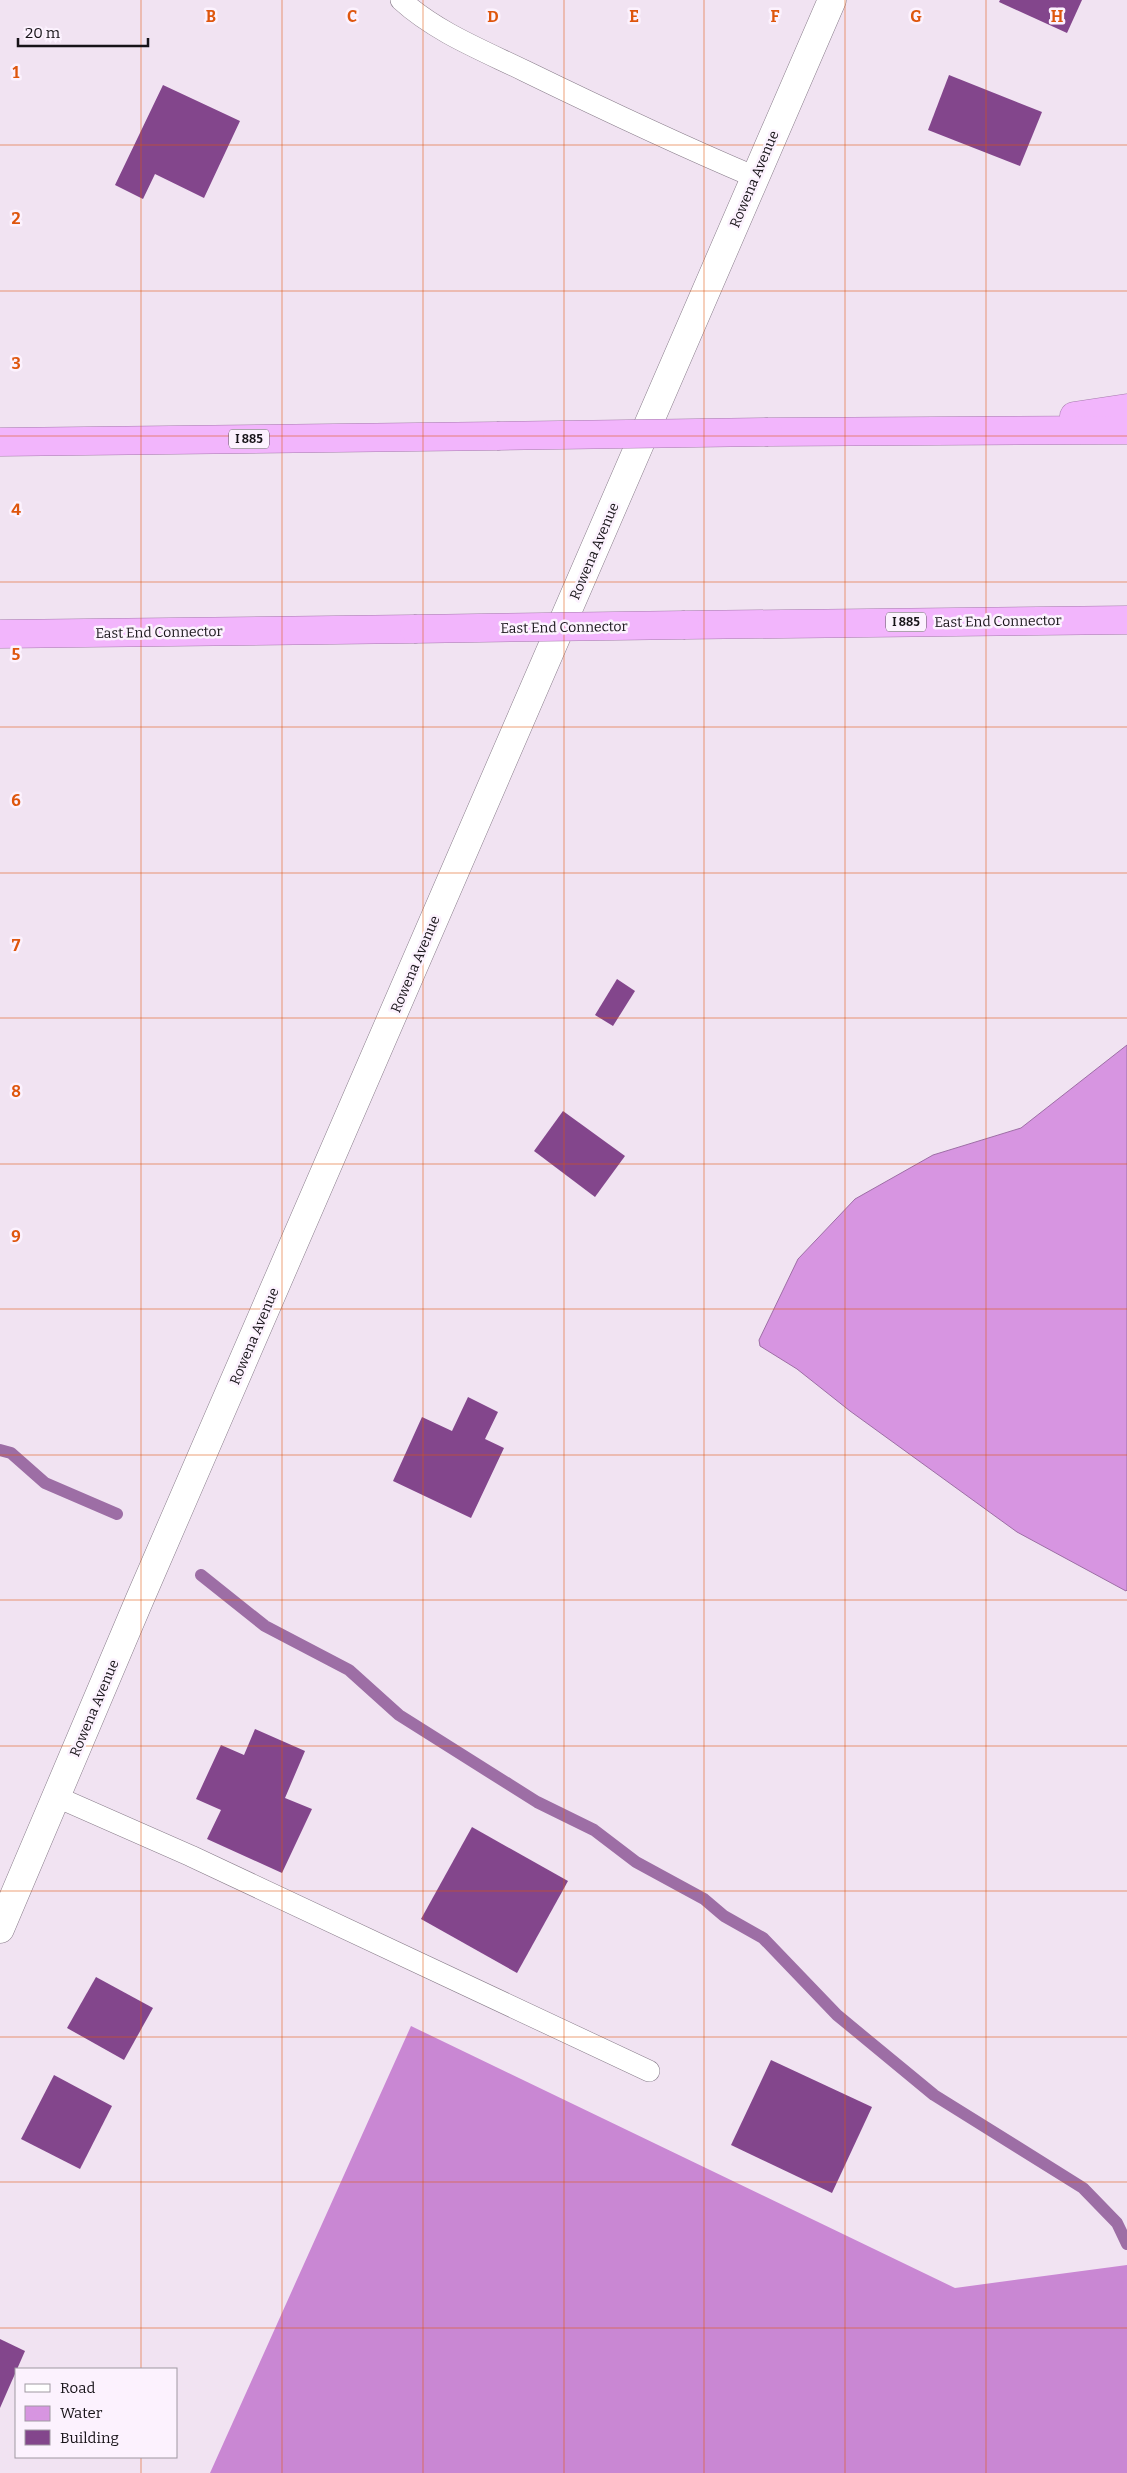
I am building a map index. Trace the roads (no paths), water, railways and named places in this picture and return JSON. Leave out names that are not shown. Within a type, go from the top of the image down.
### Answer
[{"type":"highway","points":[[988,430],[1127,408]]},
{"type":"highway","name":"I 885","points":[[0,442],[768,432],[1127,430]]},
{"type":"highway","name":"East End Connector","points":[[0,634],[1127,620]]},
{"type":"street","name":"Rowena Avenue","points":[[0,1929],[151,1574],[832,0]]},
{"type":"lane","points":[[401,0],[418,16],[450,34],[641,128],[755,177]]},
{"type":"lane","points":[[56,1797],[192,1856],[649,2071]]},
{"type":"water","points":[[1127,1045],[1126,1591],[1017,1532],[850,1411],[797,1369],[760,1346],[759,1340],[798,1259],[855,1199],[933,1155],[1021,1128]]},
{"type":"waterway","points":[[0,1450],[11,1453],[45,1483],[117,1514]]},
{"type":"waterway","points":[[201,1575],[265,1626],[349,1670],[399,1715],[537,1802],[594,1830],[636,1862],[704,1899],[724,1916],[763,1938],[837,2015],[934,2095],[1083,2188],[1117,2223],[1127,2244]]}]
